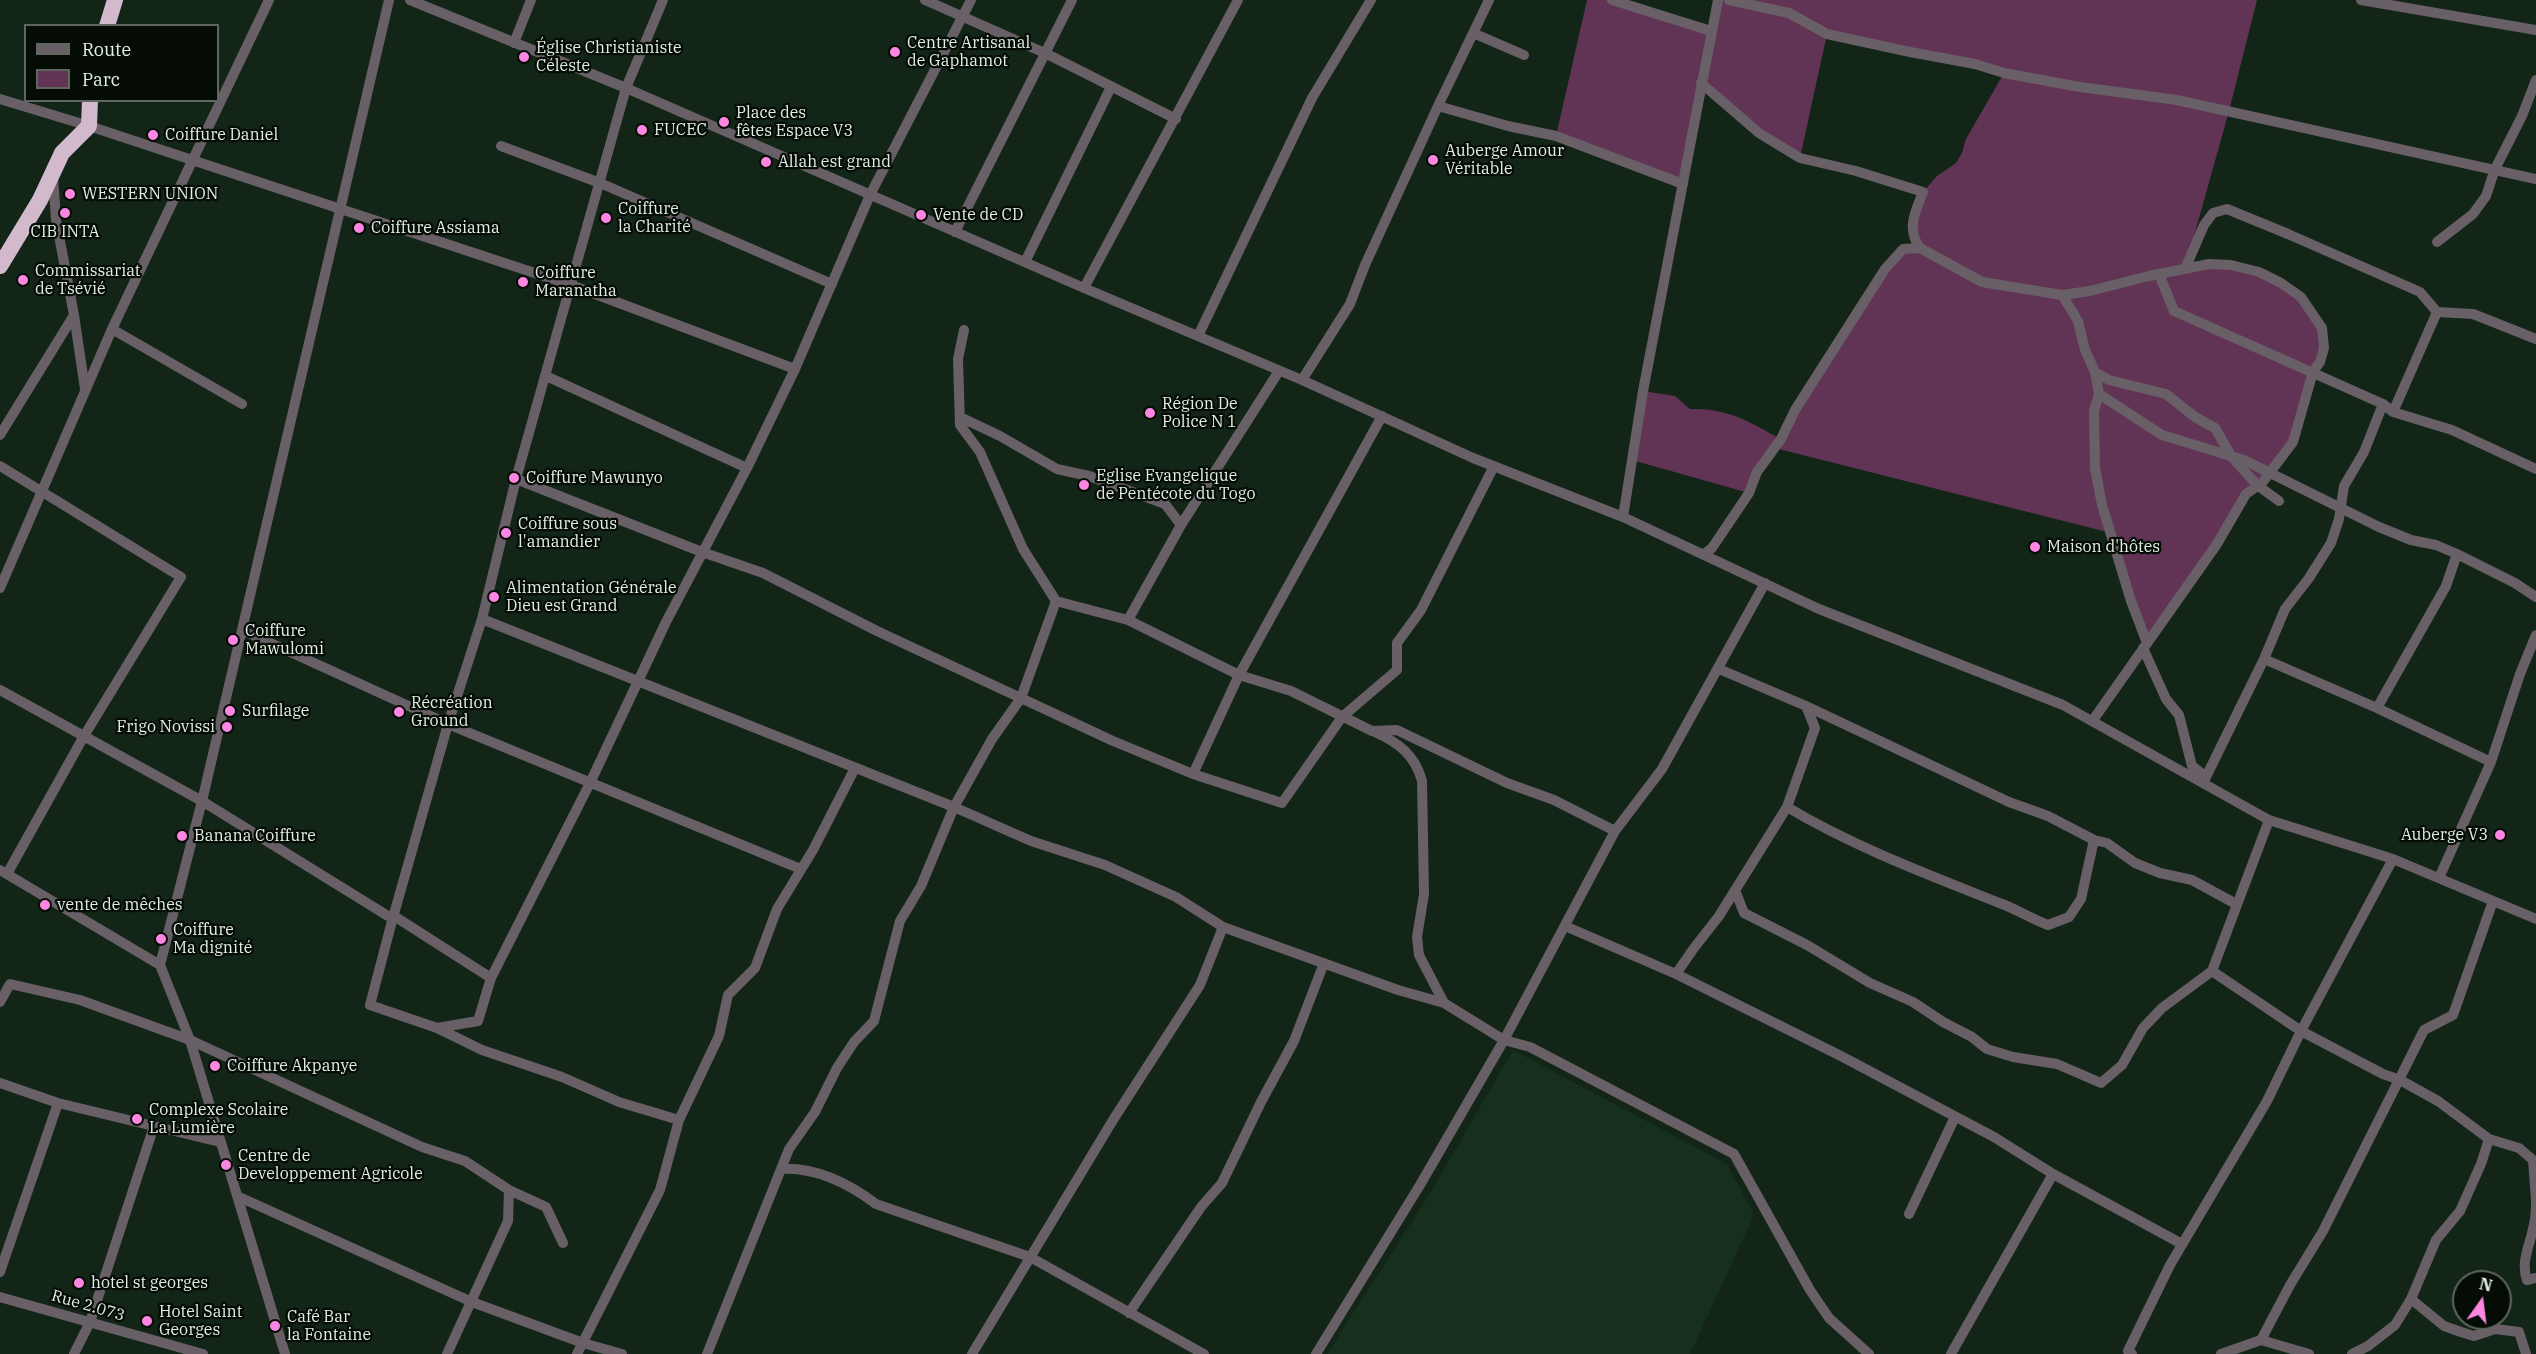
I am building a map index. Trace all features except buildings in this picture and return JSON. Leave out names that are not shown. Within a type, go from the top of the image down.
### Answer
[{"type":"highway","points":[[108,24],[115,0]]},
{"type":"highway","points":[[0,266],[53,176],[62,153],[89,126],[90,102]]},
{"type":"street","points":[[0,588],[111,329],[269,0]]},
{"type":"street","points":[[285,1354],[190,1040],[160,965],[202,801],[389,0]]},
{"type":"street","points":[[410,0],[626,88],[1084,288],[1302,380],[1494,466],[1623,517],[1819,609],[2063,705],[2205,780],[2269,820],[2393,859],[2536,919]]},
{"type":"street","points":[[514,43],[531,0]]},
{"type":"street","points":[[663,0],[626,88],[516,479],[482,619],[448,724],[370,1005],[437,1028],[482,1050],[562,1077],[619,1102],[679,1120]]},
{"type":"street","points":[[925,0],[1047,54],[1176,119]]},
{"type":"street","points":[[437,1028],[477,1021],[491,978],[590,783],[702,552],[747,468],[795,369],[870,195],[971,0]]},
{"type":"street","points":[[955,232],[1047,54],[1072,0]]},
{"type":"street","points":[[1084,288],[1238,0]]},
{"type":"street","points":[[1198,336],[1312,98],[1371,0]]},
{"type":"street","points":[[1302,380],[1350,304],[1365,265],[1489,0]]},
{"type":"street","points":[[1612,0],[1711,31]]},
{"type":"street","points":[[1623,517],[1643,391],[1718,0]]},
{"type":"street","points":[[1729,0],[1789,13],[1827,34],[1976,64],[2004,73],[2080,87],[2177,100],[2420,155],[2536,178]]},
{"type":"street","points":[[2361,0],[2536,30]]},
{"type":"street","points":[[1473,33],[1524,55]]},
{"type":"street","points":[[2438,242],[2473,214],[2486,196],[2495,169],[2522,116],[2536,80]]},
{"type":"street","points":[[1701,83],[1759,133],[1800,158],[1856,171],[1923,192],[1911,227],[1914,240],[1920,248],[1982,282],[2062,295],[2090,291],[2209,264],[2231,265],[2259,272],[2281,283],[2301,297],[2322,328],[2324,348],[2320,362],[2313,372],[2293,442],[2269,473],[2246,494],[2217,544],[2093,720]]},
{"type":"street","points":[[1025,262],[1111,87]]},
{"type":"street","points":[[0,99],[194,160],[571,285],[795,369]]},
{"type":"street","points":[[1438,106],[1508,126],[1556,136],[1683,184]]},
{"type":"street","points":[[501,146],[600,183],[832,284]]},
{"type":"street","points":[[53,176],[56,220],[85,390]]},
{"type":"street","points":[[2184,269],[2204,225],[2213,213],[2228,209],[2420,292],[2437,312],[2473,314],[2536,339]]},
{"type":"street","points":[[1704,554],[1712,548],[1749,493],[1758,472],[1780,439],[1795,410],[1885,269],[1903,249],[1920,248]]},
{"type":"street","points":[[2159,274],[2174,311],[2383,404],[2393,412],[2452,430],[2536,469]]},
{"type":"street","points":[[2062,295],[2078,321],[2085,350],[2095,372],[2099,394],[2094,411],[2097,477],[2102,506],[2145,646],[2166,699],[2179,716],[2192,766],[2205,780]]},
{"type":"street","points":[[2393,412],[2437,312]]},
{"type":"street","points":[[0,435],[74,315]]},
{"type":"street","points":[[111,329],[242,404]]},
{"type":"street","points":[[964,330],[958,359],[960,425],[980,452],[1023,549],[1056,601],[1128,620],[1239,675],[1291,691],[1396,742],[1417,764],[1422,782],[1424,894],[1418,938],[1419,955],[1444,1003]]},
{"type":"street","points":[[1128,620],[1181,525],[1279,370]]},
{"type":"street","points":[[2095,372],[2109,380],[2166,394],[2195,417],[2215,428],[2231,456],[2257,485],[2279,501]]},
{"type":"street","points":[[546,376],[747,468]]},
{"type":"street","points":[[2099,394],[2162,435],[2244,460],[2410,540],[2436,545],[2457,554],[2515,583],[2536,597]]},
{"type":"street","points":[[2205,780],[2264,660],[2285,609],[2309,578],[2331,543],[2344,486],[2364,452],[2383,404]]},
{"type":"street","points":[[1193,774],[1239,675],[1382,416]]},
{"type":"street","points":[[960,417],[1000,436],[1057,469],[1089,476],[1165,504],[1181,525]]},
{"type":"street","points":[[0,466],[181,577],[4,872],[160,965]]},
{"type":"street","points":[[516,479],[702,552],[763,573],[877,631],[1113,741],[1193,774],[1282,803],[1342,717],[1397,670],[1397,643],[1421,610],[1494,466]]},
{"type":"street","points":[[2377,708],[2446,586],[2457,554]]},
{"type":"street","points":[[1316,1354],[1414,1194],[1504,1040],[1615,831],[1662,770],[1765,583]]},
{"type":"street","points":[[707,1354],[789,1149],[815,1112],[837,1068],[854,1042],[874,1021],[900,921],[921,886],[954,807],[992,739],[1021,698],[1056,601]]},
{"type":"street","points":[[482,619],[954,807],[1031,840],[1105,865],[1176,897],[1223,927],[1398,990],[1444,1003],[1504,1040],[1530,1047],[1734,1154],[1810,1290],[1829,1318],[1869,1354]]},
{"type":"street","points":[[242,630],[448,724],[801,869]]},
{"type":"street","points":[[2439,878],[2491,762],[2520,674],[2536,635]]},
{"type":"street","points":[[2264,660],[2377,708],[2491,762]]},
{"type":"street","points":[[1719,669],[1806,706],[2009,802],[2049,816],[2094,840],[2107,843],[2135,862],[2160,873],[2192,880],[2236,904]]},
{"type":"street","points":[[0,690],[202,801],[388,916],[394,916],[491,978]]},
{"type":"street","points":[[1676,974],[1719,916],[1786,807],[1815,728],[1806,706]]},
{"type":"street","points":[[1372,731],[1397,730],[1507,783],[1554,800],[1615,831]]},
{"type":"street","points":[[577,1354],[660,1190],[679,1120],[719,1036],[728,994],[755,968],[777,909],[855,768]]},
{"type":"street","points":[[1786,807],[1884,855],[2048,925],[2069,917],[2081,898],[2094,840]]},
{"type":"street","points":[[1735,890],[1744,913],[1807,945],[1870,983],[1913,1002],[1943,1023],[1972,1037],[1987,1049],[2013,1057],[2057,1064],[2101,1083],[2122,1065],[2143,1028],[2162,1008],[2212,971],[2269,820]]},
{"type":"street","points":[[2132,1354],[2128,1351],[2182,1244],[2267,1101],[2301,1031],[2393,859]]},
{"type":"street","points":[[2261,1340],[2290,1285],[2323,1231],[2336,1201],[2424,1030],[2453,1016],[2493,901]]},
{"type":"street","points":[[1565,926],[1676,974],[1994,1137],[2053,1174],[2182,1244]]},
{"type":"street","points":[[972,1354],[1113,1120],[1200,985],[1223,927]]},
{"type":"street","points":[[1129,1313],[1201,1208],[1222,1183],[1261,1102],[1294,1041],[1324,963]]},
{"type":"street","points":[[2212,971],[2301,1031],[2438,1101],[2489,1139],[2519,1148],[2533,1160],[2535,1222],[2524,1262],[2524,1272],[2527,1280],[2536,1278]]},
{"type":"street","points":[[0,1002],[10,984],[80,1000],[190,1040],[422,1147],[465,1161],[509,1190],[546,1207],[562,1243]]},
{"type":"street","points":[[0,1083],[58,1103],[220,1142]]},
{"type":"street","points":[[0,1272],[58,1103]]},
{"type":"street","points":[[1909,1214],[1955,1117]]},
{"type":"street","points":[[74,1354],[90,1322],[154,1126]]},
{"type":"street","points":[[2352,1354],[2368,1346],[2395,1325],[2411,1299],[2436,1240],[2460,1211],[2481,1164],[2489,1139]]},
{"type":"street","points":[[781,1169],[801,1168],[828,1177],[856,1189],[884,1207],[1030,1257],[1204,1354]]},
{"type":"street","points":[[1951,1354],[2053,1174]]},
{"type":"street","points":[[447,1354],[508,1221],[509,1190]]},
{"type":"street","points":[[237,1196],[472,1302],[583,1343],[622,1354]]},
{"type":"street","name":"Rue 2.073","points":[[0,1297],[203,1354]]},
{"type":"street","points":[[2411,1299],[2444,1326],[2474,1336],[2495,1329],[2519,1332],[2526,1354]]},
{"type":"street","points":[[2221,1354],[2261,1340],[2308,1354]]},
{"type":"shaded area","points":[[1513,1050],[1727,1164],[1754,1215],[1690,1354],[1327,1354],[1429,1195]]},
{"type":"green space","points":[[1587,0],[1612,0],[1711,31],[1718,0],[2257,0],[2185,268],[2224,264],[2281,283],[2317,320],[2324,348],[2293,442],[2246,494],[2147,643],[2111,533],[1775,448],[1749,493],[1632,460],[1643,391],[1675,396],[1690,409],[1727,413],[1780,439],[1903,249],[1920,248],[1911,227],[1923,192],[1937,176],[1956,163],[1966,139],[2004,73],[1827,34],[1800,158],[1702,84],[1683,184],[1556,136]]},
{"type":"place","name":"Centre Artisanal de Gaphamot","points":[[895,52]]},
{"type":"place","name":"Église Christianiste Céleste","points":[[524,57]]},
{"type":"place","name":"Place des fêtes Espace V3","points":[[724,122]]},
{"type":"place","name":"FUCEC","points":[[642,130]]},
{"type":"place","name":"Coiffure Daniel","points":[[153,135]]},
{"type":"place","name":"Auberge Amour Véritable","points":[[1433,160]]},
{"type":"place","name":"Allah est grand","points":[[766,162]]},
{"type":"place","name":"WESTERN UNION","points":[[70,194]]},
{"type":"place","name":"CIB INTA","points":[[65,213]]},
{"type":"place","name":"Vente de CD","points":[[921,215]]},
{"type":"place","name":"Coiffure la Charité","points":[[606,218]]},
{"type":"place","name":"Coiffure Assiama","points":[[359,228]]},
{"type":"place","name":"Commissariat de Tsévié","points":[[23,280]]},
{"type":"place","name":"Coiffure Maranatha","points":[[523,282]]},
{"type":"place","name":"Région De Police N 1","points":[[1150,413]]},
{"type":"place","name":"Coiffure Mawunyo","points":[[514,478]]},
{"type":"place","name":"Eglise Evangelique de Pentécote du Togo","points":[[1084,485]]},
{"type":"place","name":"Coiffure sous l'amandier","points":[[506,533]]},
{"type":"place","name":"Maison d'hôtes","points":[[2035,547]]},
{"type":"place","name":"Alimentation Générale Dieu est Grand","points":[[494,597]]},
{"type":"place","name":"Coiffure Mawulomi","points":[[233,640]]},
{"type":"place","name":"Surfilage","points":[[230,711]]},
{"type":"place","name":"Récréation Ground","points":[[399,712]]},
{"type":"place","name":"Frigo Novissi","points":[[227,727]]},
{"type":"place","name":"Auberge V3","points":[[2500,835]]},
{"type":"place","name":"Banana Coiffure","points":[[182,836]]},
{"type":"place","name":"vente de mêches","points":[[45,905]]},
{"type":"place","name":"Coiffure Ma dignité","points":[[161,939]]},
{"type":"place","name":"Coiffure Akpanye","points":[[215,1066]]},
{"type":"place","name":"Complexe Scolaire La Lumière","points":[[137,1119]]},
{"type":"place","name":"Centre de Developpement Agricole","points":[[226,1165]]},
{"type":"place","name":"hotel st georges","points":[[79,1283]]},
{"type":"place","name":"Hotel Saint Georges","points":[[147,1321]]},
{"type":"place","name":"Café Bar la Fontaine","points":[[275,1326]]}]
